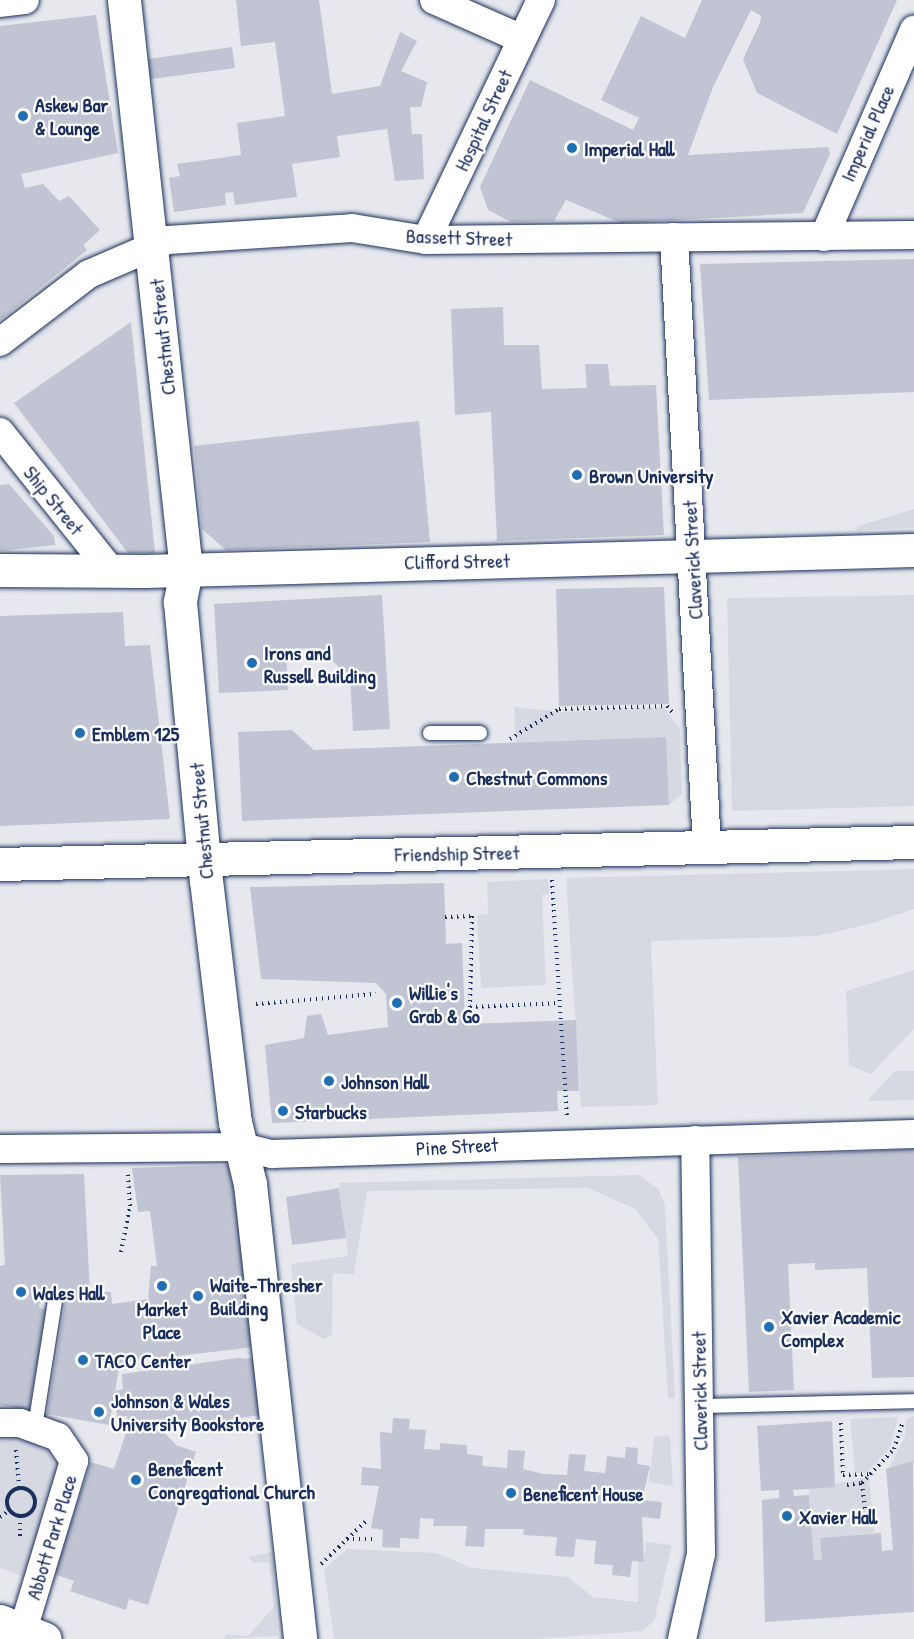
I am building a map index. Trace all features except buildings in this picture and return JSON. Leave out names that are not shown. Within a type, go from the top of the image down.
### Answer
[{"type":"street","points":[[0,3],[25,0]]},
{"type":"street","name":"Chestnut Street","points":[[124,0],[186,570],[180,602],[204,858],[235,1122],[243,1148],[294,1548],[300,1639]]},
{"type":"street","points":[[434,0],[522,39]]},
{"type":"street","name":"Hospital Street","points":[[426,240],[541,0]]},
{"type":"street","name":"Imperial Place","points":[[824,237],[914,30]]},
{"type":"street","name":"Bassett Street","points":[[0,342],[89,274],[151,243],[277,229],[352,228],[426,240],[914,235]]},
{"type":"street","name":"Claverick Street","points":[[674,237],[707,847]]},
{"type":"street","name":"Ship Street","points":[[0,432],[108,567]]},
{"type":"street","name":"Clifford Street","points":[[0,570],[108,567],[186,570],[914,550]]},
{"type":"street","name":"Friendship Street","points":[[0,864],[914,842]]},
{"type":"street","name":"Pine Street","points":[[0,1149],[243,1148],[272,1154],[914,1134]]},
{"type":"street","name":"Claverick Street","points":[[681,1639],[701,1554],[695,1140]]},
{"type":"street","name":"Abbott Park Place","points":[[16,1429],[62,1440],[74,1461],[23,1630]]},
{"type":"lane","points":[[429,733],[480,733]]},
{"type":"lane","points":[[16,1429],[55,1301]]},
{"type":"lane","points":[[699,1406],[909,1405]]},
{"type":"path","points":[[510,739],[559,709],[667,706],[678,720]]},
{"type":"path","points":[[552,872],[567,1116]]},
{"type":"path","points":[[445,917],[472,915],[470,1007],[560,1003]]},
{"type":"path","points":[[256,1004],[376,994]]},
{"type":"path","points":[[121,1252],[130,1206],[128,1164]]},
{"type":"path","points":[[847,1485],[862,1484],[901,1438],[909,1405]]},
{"type":"path","points":[[840,1412],[843,1475],[872,1474]]},
{"type":"path","points":[[16,1429],[19,1488]]},
{"type":"path","points":[[862,1484],[866,1517]]},
{"type":"path","points":[[10,1510],[8,1496],[19,1488]]},
{"type":"path","points":[[10,1510],[20,1516],[34,1507],[32,1494],[19,1488]]},
{"type":"path","points":[[0,1517],[10,1510]]},
{"type":"path","points":[[321,1565],[367,1520]]},
{"type":"path","points":[[346,1539],[376,1539]]},
{"type":"shaded area","points":[[0,0],[914,0],[914,1639],[0,1639]]},
{"type":"shaded area","points":[[914,509],[914,528],[857,530],[858,526]]},
{"type":"shaded area","points":[[914,595],[914,806],[732,811],[727,598]]},
{"type":"shaded area","points":[[514,707],[562,712],[664,708],[680,729],[682,794],[669,805],[666,737],[516,742]]},
{"type":"shaded area","points":[[914,869],[914,909],[873,923],[817,936],[651,941],[658,1105],[581,1107],[566,878]]},
{"type":"shaded area","points":[[548,879],[549,894],[542,895],[546,985],[481,988],[477,915],[488,914],[487,882]]},
{"type":"shaded area","points":[[914,970],[914,1029],[871,1074],[849,1065],[846,991]]},
{"type":"shaded area","points":[[895,1071],[914,1071],[914,1100],[867,1101]]},
{"type":"shaded area","points":[[639,1175],[659,1190],[665,1206],[675,1399],[668,1398],[658,1239],[635,1209],[588,1188],[367,1191],[354,1274],[333,1273],[332,1334],[325,1339],[297,1324],[291,1264],[348,1256],[339,1183]]},
{"type":"shaded area","points":[[914,1416],[914,1462],[888,1469],[905,1437],[906,1420]]},
{"type":"shaded area","points":[[898,1417],[890,1448],[867,1472],[855,1473],[850,1419]]},
{"type":"shaded area","points":[[670,1435],[673,1486],[649,1482],[654,1437]]},
{"type":"shaded area","points":[[20,1438],[45,1447],[59,1472],[27,1578],[0,1568],[0,1441]]},
{"type":"shaded area","points":[[869,1477],[874,1533],[820,1538],[822,1560],[814,1560],[809,1489]]},
{"type":"shaded area","points":[[646,1542],[672,1545],[654,1621],[642,1631],[534,1639],[334,1639],[324,1569],[347,1549],[436,1553],[472,1568],[568,1577],[593,1597],[638,1602],[638,1561],[644,1562]]},
{"type":"shaded area","points":[[272,1552],[278,1636],[224,1639],[226,1634],[248,1636],[274,1607],[269,1562],[254,1563],[248,1557]]},
{"type":"place","name":"Askew Bar & Lounge","points":[[23,116]]},
{"type":"place","name":"Imperial Hall","points":[[572,148]]},
{"type":"place","name":"Brown University","points":[[577,475]]},
{"type":"place","name":"Irons and Russell Building","points":[[252,663]]},
{"type":"place","name":"Emblem 125","points":[[80,733]]},
{"type":"place","name":"Chestnut Commons","points":[[454,777]]},
{"type":"place","name":"Willie's Grab & Go","points":[[397,1003]]},
{"type":"place","name":"Johnson Hall","points":[[329,1081]]},
{"type":"place","name":"Starbucks","points":[[283,1111]]},
{"type":"place","name":"Market Place","points":[[162,1286]]},
{"type":"place","name":"Wales Hall","points":[[21,1292]]},
{"type":"place","name":"Waite-Thresher Building","points":[[198,1296]]},
{"type":"place","name":"Xavier Academic Complex","points":[[769,1327]]},
{"type":"place","name":"TACO Center","points":[[83,1360]]},
{"type":"place","name":"Johnson & Wales University Bookstore","points":[[99,1412]]},
{"type":"place","name":"Beneficent Congregational Church","points":[[136,1480]]},
{"type":"place","name":"Beneficent House","points":[[511,1493]]},
{"type":"place","name":"Xavier Hall","points":[[787,1516]]}]
